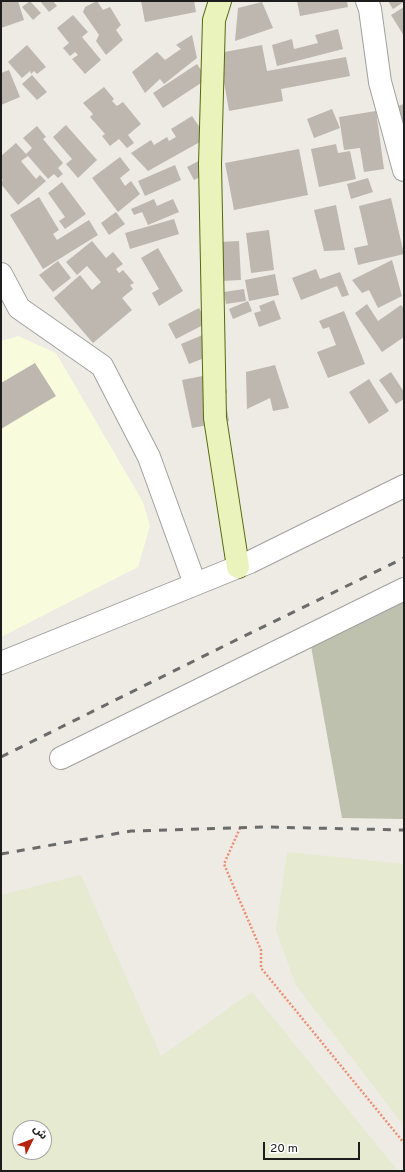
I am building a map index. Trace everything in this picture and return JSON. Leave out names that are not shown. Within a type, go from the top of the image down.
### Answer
[{"type":"street","points":[[220,1],[214,20],[210,164],[215,418],[238,567]]},
{"type":"street","points":[[367,1],[370,9],[380,82],[404,170]]},
{"type":"street","points":[[1,274],[19,308],[102,366],[149,457],[195,584]]},
{"type":"street","points":[[1,663],[250,562],[404,486]]},
{"type":"street","points":[[61,758],[404,589]]},
{"type":"path","points":[[240,828],[224,864],[261,950],[261,968],[404,1143]]},
{"type":"shaded area","points":[[18,336],[56,353],[143,502],[150,526],[138,567],[1,637],[1,341]]},
{"type":"shaded area","points":[[404,601],[404,819],[342,818],[311,646]]},
{"type":"shaded area","points":[[287,852],[404,864],[404,1126],[296,985],[276,930]]},
{"type":"shaded area","points":[[81,875],[161,1056],[252,992],[398,1171],[1,1171],[1,895]]},
{"type":"building","points":[[1,1],[18,1],[24,20],[1,28]]},
{"type":"building","points":[[30,1],[41,13],[33,20],[22,7]]},
{"type":"building","points":[[40,1],[53,1],[57,6],[49,12]]},
{"type":"building","points":[[97,1],[103,10],[110,7],[121,25],[116,30],[123,40],[106,55],[96,41],[99,35],[83,12],[85,7]]},
{"type":"building","points":[[141,1],[194,1],[196,12],[145,22]]},
{"type":"building","points":[[297,1],[347,1],[348,7],[300,16]]},
{"type":"building","points":[[388,1],[404,1],[404,2],[393,9]]},
{"type":"building","points":[[262,2],[273,28],[235,41],[238,8]]},
{"type":"building","points":[[404,7],[404,36],[391,15]]},
{"type":"building","points":[[73,15],[88,32],[82,37],[101,60],[85,74],[72,59],[78,55],[75,52],[70,56],[63,48],[69,43],[57,28]]},
{"type":"building","points":[[338,29],[343,49],[277,66],[272,45],[292,39],[294,49],[318,43],[315,35]]},
{"type":"building","points":[[192,35],[197,58],[164,84],[160,79],[145,93],[132,72],[157,52],[165,60],[181,49],[176,45]]},
{"type":"building","points":[[27,45],[46,67],[37,74],[34,71],[31,74],[30,71],[22,78],[8,62]]},
{"type":"building","points":[[262,45],[267,71],[346,57],[350,76],[281,89],[283,101],[229,111],[219,53]]},
{"type":"building","points":[[197,64],[207,79],[163,108],[153,93]]},
{"type":"building","points":[[9,70],[20,97],[1,105],[1,73]]},
{"type":"building","points":[[32,75],[47,92],[37,100],[22,84]]},
{"type":"building","points":[[104,87],[114,99],[112,101],[117,106],[123,102],[141,124],[128,135],[134,143],[127,148],[119,139],[110,146],[102,136],[105,134],[90,117],[93,114],[83,103]]},
{"type":"building","points":[[404,104],[404,144],[394,107]]},
{"type":"building","points":[[332,109],[340,128],[314,138],[307,119]]},
{"type":"building","points":[[376,111],[384,169],[364,172],[360,148],[344,150],[339,117]]},
{"type":"building","points":[[192,116],[207,138],[148,171],[131,153],[151,140],[154,145],[167,137],[169,141],[176,137],[171,129]]},
{"type":"building","points":[[66,125],[97,160],[78,178],[66,164],[72,159],[53,137]]},
{"type":"building","points":[[37,126],[46,137],[43,139],[63,163],[58,168],[63,174],[58,178],[54,174],[48,179],[28,156],[21,161],[36,179],[40,175],[46,181],[18,205],[1,184],[3,180],[1,178],[1,156],[16,143],[26,154],[32,148],[23,138]]},
{"type":"building","points":[[336,144],[338,153],[350,151],[356,179],[319,187],[311,149]]},
{"type":"building","points":[[299,149],[308,195],[234,210],[225,163]]},
{"type":"building","points":[[210,155],[217,168],[194,180],[187,167]]},
{"type":"building","points":[[120,157],[130,170],[120,178],[125,186],[131,181],[140,194],[118,212],[92,178]]},
{"type":"building","points":[[175,165],[181,180],[145,196],[138,181]]},
{"type":"building","points":[[368,178],[373,192],[351,199],[347,184]]},
{"type":"building","points":[[62,182],[86,214],[65,229],[59,221],[65,217],[48,193]]},
{"type":"building","points":[[39,197],[59,230],[53,234],[57,240],[89,220],[98,235],[43,269],[10,215]]},
{"type":"building","points":[[391,198],[404,254],[358,265],[354,248],[368,245],[359,206]]},
{"type":"building","points":[[154,199],[157,206],[173,199],[179,212],[148,225],[142,212],[134,215],[131,209]]},
{"type":"building","points":[[336,205],[345,250],[324,251],[314,210]]},
{"type":"building","points":[[116,212],[125,224],[109,235],[101,223]]},
{"type":"building","points":[[174,219],[179,234],[130,249],[125,233]]},
{"type":"building","points":[[269,230],[274,270],[251,273],[246,233]]},
{"type":"building","points":[[92,241],[106,258],[113,252],[123,264],[116,269],[119,273],[123,270],[134,283],[130,285],[133,289],[122,298],[132,310],[93,343],[54,298],[80,275],[92,290],[101,282],[87,266],[77,275],[66,262]]},
{"type":"building","points":[[239,241],[241,280],[221,281],[219,242]]},
{"type":"building","points":[[158,248],[183,291],[159,306],[152,293],[159,289],[141,258]]},
{"type":"building","points":[[392,260],[402,296],[378,308],[369,290],[362,293],[352,280]]},
{"type":"building","points":[[58,261],[71,278],[53,292],[39,275]]},
{"type":"building","points":[[316,269],[320,279],[340,272],[349,295],[342,297],[337,286],[301,300],[292,278]]},
{"type":"building","points":[[275,274],[279,295],[249,301],[245,280]]},
{"type":"building","points":[[244,289],[246,301],[226,304],[224,292]]},
{"type":"building","points":[[274,300],[281,319],[259,327],[254,313],[261,311],[259,306]]},
{"type":"building","points":[[248,301],[252,311],[233,319],[229,309]]},
{"type":"building","points":[[367,304],[378,321],[401,305],[404,308],[404,337],[382,352],[355,313]]},
{"type":"building","points":[[199,308],[207,323],[176,339],[168,324]]},
{"type":"building","points":[[344,311],[365,364],[328,378],[317,352],[336,345],[329,327],[323,329],[319,321]]},
{"type":"building","points":[[210,332],[217,353],[189,364],[181,344]]},
{"type":"building","points":[[35,363],[56,396],[1,429],[1,383]]},
{"type":"building","points":[[275,365],[289,408],[273,411],[270,398],[247,409],[246,372]]},
{"type":"building","points":[[223,372],[227,393],[214,396],[217,412],[227,410],[229,421],[192,428],[182,380]]},
{"type":"building","points":[[391,372],[404,392],[404,399],[396,404],[379,380]]},
{"type":"building","points":[[369,379],[389,411],[369,424],[349,392]]},
{"type":"railway","points":[[1,757],[404,558]]},
{"type":"railway","points":[[1,854],[131,831],[266,827],[404,830]]}]
